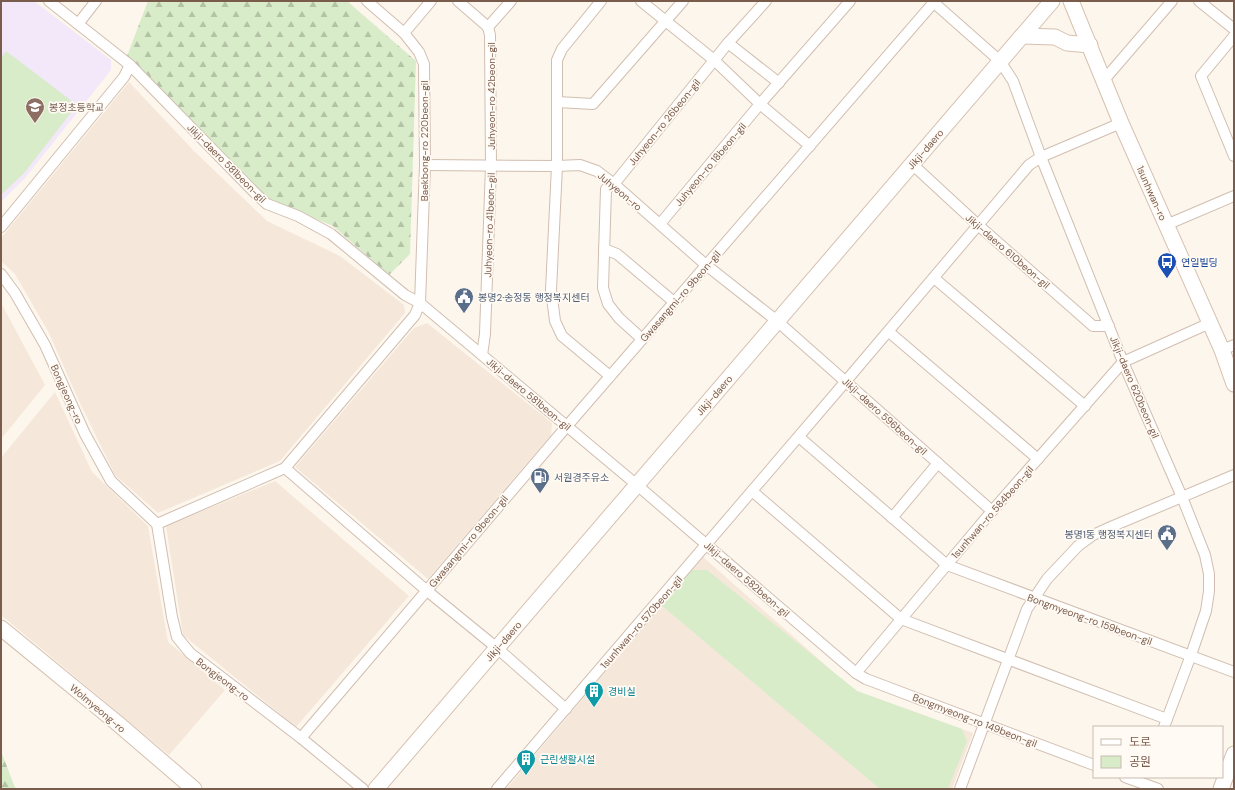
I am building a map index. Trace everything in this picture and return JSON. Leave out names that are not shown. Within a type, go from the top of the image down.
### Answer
[{"type":"street","name":"Jikji-daero 581beon-gil","points":[[48,1],[130,65],[267,204],[298,216],[331,234],[405,295],[420,304],[637,485]]},
{"type":"street","points":[[78,24],[96,1]]},
{"type":"street","name":"Baekbong-ro 220beon-gil","points":[[368,1],[404,33],[419,52],[424,64],[424,165],[420,304]]},
{"type":"street","points":[[404,33],[431,1]]},
{"type":"street","points":[[458,1],[488,27],[511,1]]},
{"type":"street","points":[[601,1],[562,49],[557,60],[557,166],[551,290],[555,321],[562,336],[610,376]]},
{"type":"street","points":[[640,1],[714,60],[760,104],[810,146]]},
{"type":"street","points":[[557,102],[593,104],[682,1]]},
{"type":"street","name":"Juhyeon-ro 26beon-gil","points":[[604,249],[606,189],[614,184],[728,43],[766,1]]},
{"type":"street","name":"Juhyeon-ro 18beon-gil","points":[[660,224],[760,104],[850,1]]},
{"type":"street","name":"Jikji-daero","points":[[376,789],[1052,1]]},
{"type":"street","name":"1sunhwan-ro","points":[[1071,1],[1166,226],[1210,323],[1228,347],[1234,384]]},
{"type":"street","points":[[1104,80],[1172,1]]},
{"type":"street","points":[[1199,1],[1234,29]]},
{"type":"street","name":"Jikji-daero 620beon-gil","points":[[934,2],[1000,62],[1013,81],[1041,157],[1123,362],[1206,556],[1209,574],[1209,591],[1206,611],[1165,723],[1091,691],[1008,660]]},
{"type":"street","name":"Gwasangmi-ro 9beon-gil","points":[[301,738],[566,426],[934,2]]},
{"type":"street","name":"Juhyeon-ro 42beon-gil","points":[[488,27],[490,35],[491,166]]},
{"type":"street","points":[[1022,36],[1055,37],[1068,43],[1090,45]]},
{"type":"street","points":[[1234,36],[1201,76],[1234,156]]},
{"type":"street","points":[[728,43],[779,83]]},
{"type":"street","points":[[1,227],[124,77],[130,65]]},
{"type":"street","name":"1sunhwan-ro 570beon-gil","points":[[497,789],[889,332],[1029,166],[1041,157],[1122,123]]},
{"type":"street","name":"Jikji-daero 610beon-gil","points":[[912,164],[978,226],[1093,326],[1109,326]]},
{"type":"street","name":"Juhyeon-ro","points":[[424,165],[580,165],[597,171],[614,184],[706,265],[777,321]]},
{"type":"street","name":"Juhyeon-ro 41beon-gil","points":[[482,355],[485,334],[491,166]]},
{"type":"street","points":[[1166,226],[1234,196]]},
{"type":"street","points":[[642,339],[619,318],[608,304],[603,288],[604,249],[617,254],[674,302]]},
{"type":"street","name":"Bongjeong-ro","points":[[1,274],[15,293],[45,345],[85,434],[110,481],[157,524],[172,617],[177,637],[190,653],[301,738],[363,789]]},
{"type":"street","points":[[934,278],[1084,406]]},
{"type":"street","points":[[157,524],[285,468],[415,315],[420,304]]},
{"type":"street","name":"Jikji-daero 596beon-gil","points":[[777,321],[992,511]]},
{"type":"street","name":"1sunhwan-ro 584beon-gil","points":[[856,673],[992,511],[1123,362],[1210,323]]},
{"type":"street","name":"1sunhwan-ro 584beon-gil","points":[[889,332],[1038,459]]},
{"type":"street","points":[[799,436],[892,518],[938,462]]},
{"type":"street","name":"Gwasangmi-ro 9beon-gil","points":[[285,468],[426,590]]},
{"type":"street","points":[[960,789],[1027,609],[1047,579],[1078,546],[1093,535],[1234,475]]},
{"type":"street","name":"Jikji-daero 582beon-gil","points":[[637,485],[856,673]]},
{"type":"street","points":[[752,491],[902,619],[1008,660]]},
{"type":"street","name":"1sunhwan-ro 584beon-gil","points":[[892,518],[947,565]]},
{"type":"street","name":"Bongmyeong-ro 159beon-gil","points":[[947,565],[1234,672]]},
{"type":"street","points":[[426,590],[497,648],[566,709]]},
{"type":"street","name":"Wolmyeong-ro","points":[[1,628],[116,722],[194,789]]},
{"type":"street","name":"Bongmyeong-ro 149beon-gil","points":[[856,673],[866,679],[1093,765]]},
{"type":"street","points":[[1221,789],[1234,754]]},
{"type":"street","points":[[1129,778],[1158,789]]},
{"type":"shaded area","name":"봉정초등학교","points":[[1,1],[34,1],[111,60],[111,70],[25,178],[1,202]]},
{"type":"shaded area","points":[[129,82],[194,151],[267,221],[340,256],[404,305],[405,313],[280,461],[158,513],[115,475],[78,399],[49,333],[15,274],[1,261],[1,238]]},
{"type":"shaded area","points":[[1,303],[45,385],[1,439]]},
{"type":"shaded area","points":[[427,323],[552,423],[551,435],[428,579],[295,467],[414,328]]},
{"type":"shaded area","points":[[55,392],[92,472],[148,526],[168,642],[225,690],[169,755],[1,615],[1,458]]},
{"type":"shaded area","points":[[275,481],[409,596],[296,727],[183,635],[166,526]]},
{"type":"shaded area","points":[[703,557],[857,691],[973,733],[952,789],[506,789]]},
{"type":"green space","points":[[148,1],[347,1],[416,61],[410,254],[389,275],[333,226],[268,199],[127,56]]},
{"type":"green space","points":[[6,51],[77,105],[25,172],[1,195],[1,58]]},
{"type":"green space","points":[[692,570],[707,570],[857,691],[962,729],[967,741],[948,789],[880,789],[662,606]]},
{"type":"green space","points":[[1,751],[14,785],[16,789],[1,789]]},
{"type":"place","name":"봉정초등학교","points":[[35,124]]},
{"type":"place","name":"연일빌딩","points":[[1167,279]]},
{"type":"place","name":"봉명2·송정동 행정복지센터","points":[[464,314]]},
{"type":"place","name":"서원경주유소","points":[[540,494]]},
{"type":"place","name":"봉명1동 행정복지센터","points":[[1167,551]]},
{"type":"place","name":"경비실","points":[[594,708]]},
{"type":"place","name":"근린생활시설","points":[[526,776]]}]
